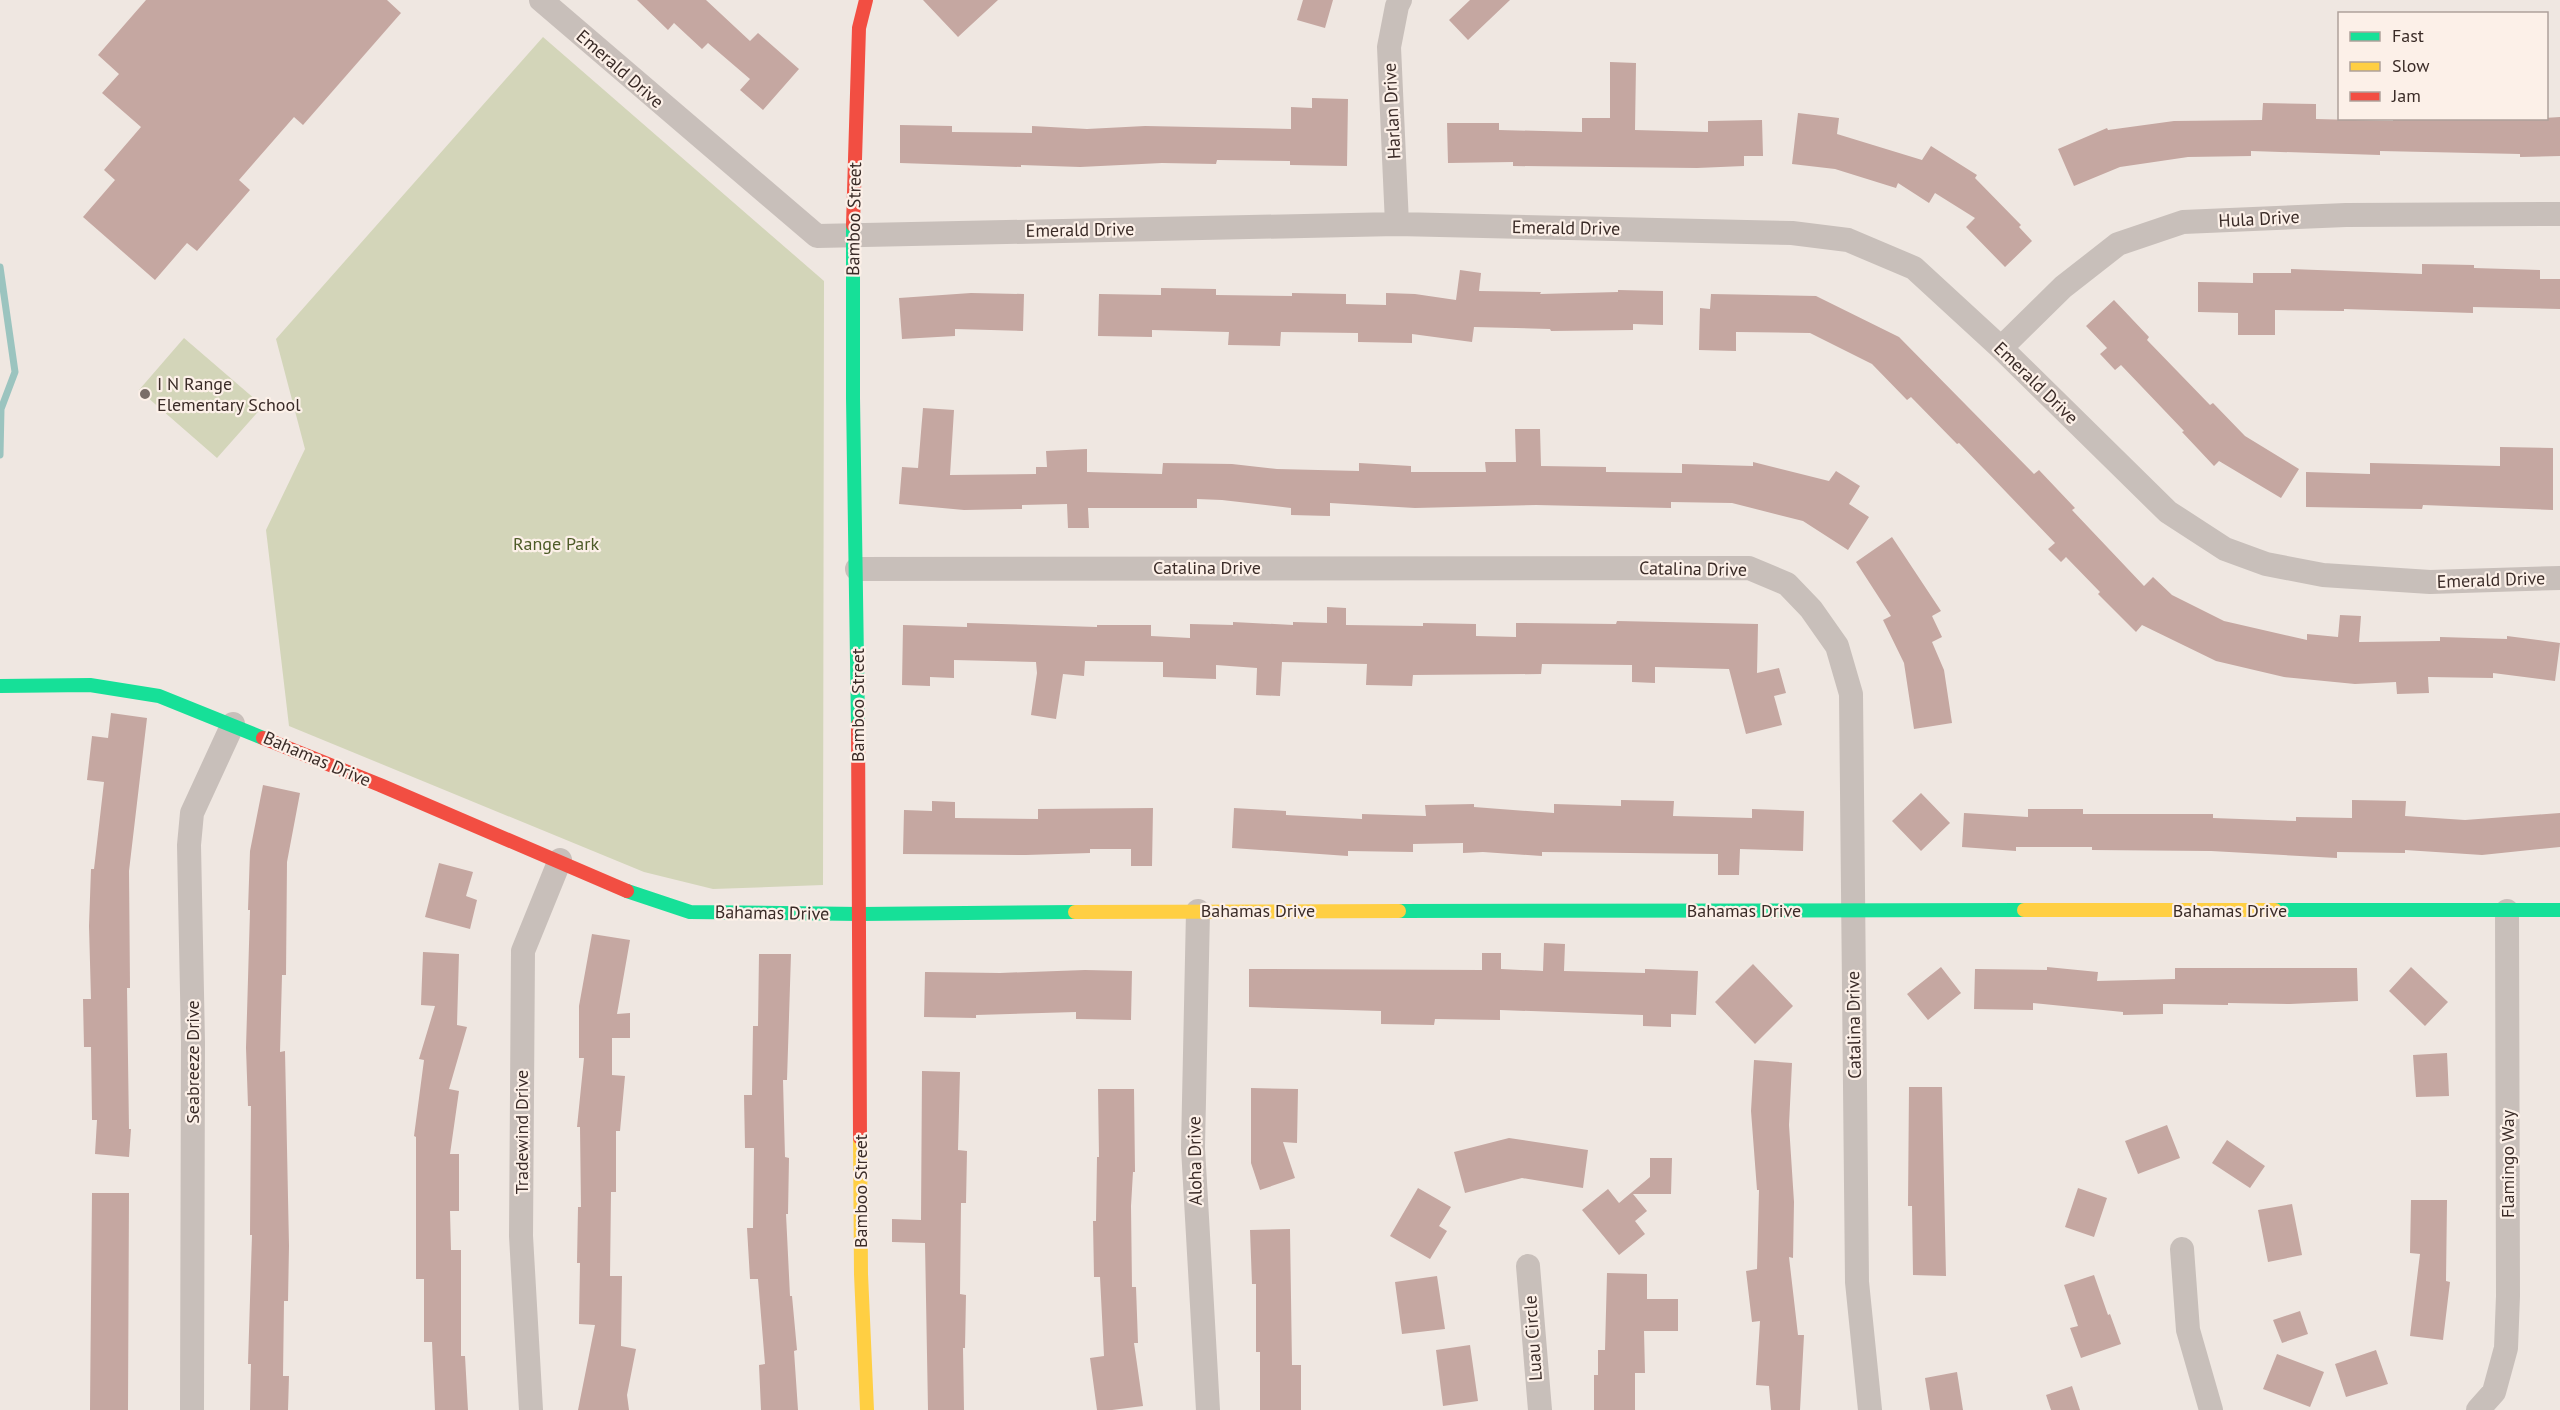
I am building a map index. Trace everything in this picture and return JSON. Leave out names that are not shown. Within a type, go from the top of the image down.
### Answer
[{"type":"street","name":"Emerald Drive","points":[[541,0],[817,236],[1397,224],[1792,233],[1848,240],[1914,268],[2001,348],[2168,512],[2225,549],[2266,564],[2323,575],[2430,582],[2560,578]]},
{"type":"street","name":"Bamboo Street","points":[[866,0],[859,28],[853,235],[853,398],[857,569],[861,1274],[867,1410]]},
{"type":"street","name":"Harlan Drive","points":[[1397,224],[1389,47],[1400,0]]},
{"type":"street","name":"Hula Drive","points":[[2001,348],[2063,287],[2118,244],[2183,222],[2346,215],[2560,214]]},
{"type":"street","name":"Catalina Drive","points":[[857,569],[1749,567],[1787,584],[1811,609],[1837,646],[1851,694],[1857,1281],[1870,1410]]},
{"type":"street","name":"Bahamas Drive","points":[[0,686],[90,685],[159,696],[233,724],[560,860],[634,894],[690,912],[860,914],[1198,911],[2560,910]]},
{"type":"street","name":"Seabreeze Drive","points":[[192,1410],[193,1042],[189,845],[192,813],[233,724]]},
{"type":"street","name":"Tradewind Drive","points":[[531,1410],[521,1236],[524,951],[560,860]]},
{"type":"street","name":"Aloha Drive","points":[[1198,911],[1193,1148],[1208,1410]]},
{"type":"street","name":"Flamingo Way","points":[[2478,1410],[2494,1392],[2506,1348],[2508,1296],[2507,911]]},
{"type":"street","points":[[2182,1249],[2188,1330],[2211,1410]]},
{"type":"street","name":"Luau Circle","points":[[1528,1266],[1540,1410]]},
{"type":"green space","name":"Range Park","points":[[543,37],[824,281],[823,885],[713,889],[644,872],[289,726],[266,530],[305,449],[276,339]]},
{"type":"green space","points":[[184,338],[263,406],[217,458],[139,390]]},
{"type":"building","points":[[146,0],[387,0],[401,13],[303,125],[294,117],[239,180],[250,190],[197,251],[187,243],[155,280],[83,217],[115,180],[104,170],[141,127],[102,93],[119,74],[98,55]]},
{"type":"building","points":[[637,0],[706,0],[750,41],[758,33],[799,69],[763,110],[740,90],[750,79],[708,43],[702,49],[674,23],[668,30]]},
{"type":"building","points":[[923,0],[998,0],[958,37]]},
{"type":"building","points":[[1303,0],[1333,0],[1325,28],[1297,20]]},
{"type":"building","points":[[1470,0],[1510,0],[1468,40],[1449,20]]},
{"type":"building","points":[[1610,62],[1636,63],[1635,130],[1708,132],[1708,121],[1762,120],[1763,156],[1744,156],[1744,166],[1697,168],[1513,166],[1513,162],[1448,163],[1447,123],[1499,123],[1499,130],[1582,132],[1582,118],[1610,118]]},
{"type":"building","points":[[1312,98],[1348,99],[1347,166],[1290,165],[1290,161],[1217,160],[1216,164],[1162,163],[1080,167],[900,163],[900,125],[952,126],[952,132],[1032,133],[1032,126],[1087,129],[1145,126],[1291,129],[1291,107],[1312,108]]},
{"type":"building","points":[[2263,103],[2316,104],[2316,119],[2548,120],[2548,118],[2560,117],[2560,156],[2520,157],[2520,154],[2380,151],[2380,155],[2251,151],[2251,156],[2188,157],[2120,167],[2074,186],[2058,149],[2107,128],[2108,130],[2174,121],[2262,120]]},
{"type":"building","points":[[1798,113],[1839,118],[1837,134],[1922,160],[1931,146],[1977,175],[1975,178],[2021,225],[2019,227],[2032,241],[2005,267],[1966,227],[1975,218],[1935,193],[1929,203],[1898,183],[1896,188],[1835,169],[1792,164]]},
{"type":"building","points":[[2422,264],[2540,270],[2540,279],[2560,279],[2560,309],[2473,307],[2473,313],[2344,309],[2344,311],[2275,310],[2275,335],[2238,335],[2238,313],[2198,312],[2198,282],[2253,283],[2253,273],[2291,273],[2291,269],[2422,274]]},
{"type":"building","points":[[1460,270],[1481,273],[1479,291],[1541,292],[1540,294],[1618,292],[1618,290],[1663,291],[1663,325],[1633,324],[1633,330],[1551,331],[1550,329],[1474,327],[1472,342],[1412,334],[1412,343],[1358,342],[1358,333],[1281,332],[1280,346],[1228,345],[1229,332],[1152,330],[1152,337],[1098,336],[1099,294],[1161,295],[1161,288],[1216,289],[1216,295],[1346,294],[1346,304],[1386,305],[1386,293],[1415,294],[1456,300]]},
{"type":"building","points":[[971,293],[1024,294],[1023,331],[955,329],[955,336],[902,339],[899,298]]},
{"type":"building","points":[[1711,294],[1816,296],[1899,337],[2034,474],[2039,470],[2075,508],[2072,510],[2144,586],[2153,577],[2172,595],[2224,621],[2307,640],[2307,634],[2338,637],[2340,615],[2361,616],[2359,642],[2440,641],[2440,637],[2507,639],[2507,636],[2560,643],[2555,681],[2493,673],[2493,678],[2428,677],[2429,693],[2397,694],[2396,682],[2355,684],[2284,677],[2216,661],[2142,625],[2136,632],[2098,594],[2100,592],[2066,557],[2061,562],[2048,549],[2055,543],[1959,443],[1957,444],[1911,397],[1907,400],[1872,364],[1810,333],[1736,332],[1736,351],[1699,350],[1700,308],[1710,309]]},
{"type":"building","points":[[2114,300],[2149,337],[2147,340],[2210,405],[2213,403],[2245,436],[2299,469],[2281,498],[2219,461],[2214,466],[2121,365],[2115,370],[2100,354],[2107,348],[2086,326]]},
{"type":"building","points":[[923,408],[954,410],[950,475],[1036,474],[1036,467],[1047,467],[1046,451],[1087,449],[1087,472],[1162,474],[1163,463],[1232,464],[1277,469],[1359,471],[1359,463],[1411,466],[1411,472],[1486,472],[1485,462],[1516,462],[1515,429],[1540,429],[1541,466],[1606,467],[1606,472],[1682,473],[1682,464],[1753,466],[1753,462],[1829,481],[1836,471],[1860,486],[1849,504],[1869,517],[1848,550],[1803,521],[1732,503],[1671,502],[1671,508],[1536,505],[1415,508],[1330,503],[1330,516],[1291,515],[1291,508],[1197,499],[1197,508],[1088,508],[1089,528],[1068,528],[1067,504],[1022,505],[1022,509],[964,510],[899,504],[902,467],[918,468]]},
{"type":"building","points":[[2500,447],[2553,448],[2553,510],[2423,505],[2422,509],[2306,507],[2306,472],[2370,474],[2370,463],[2500,466]]},
{"type":"building","points":[[1892,537],[1941,611],[1932,616],[1942,637],[1932,642],[1944,670],[1952,723],[1914,729],[1904,663],[1883,620],[1891,616],[1856,562]]},
{"type":"building","points":[[1327,607],[1346,608],[1346,625],[1476,624],[1476,636],[1516,637],[1516,623],[1616,624],[1617,621],[1758,624],[1757,673],[1779,668],[1786,693],[1774,696],[1782,725],[1746,734],[1729,669],[1655,667],[1655,683],[1632,682],[1632,665],[1542,664],[1541,674],[1413,675],[1412,686],[1366,685],[1367,664],[1282,662],[1280,696],[1256,695],[1257,668],[1216,665],[1216,679],[1163,677],[1163,662],[1085,661],[1084,676],[1063,674],[1056,719],[1031,715],[1037,673],[1036,662],[954,660],[954,678],[930,677],[930,686],[902,685],[903,625],[967,627],[967,623],[1097,627],[1097,625],[1151,625],[1151,636],[1190,638],[1190,624],[1327,623]]},
{"type":"building","points":[[111,713],[147,718],[129,871],[130,988],[127,988],[129,1129],[131,1129],[129,1157],[95,1154],[97,1120],[92,1120],[91,1047],[84,1047],[83,999],[91,999],[89,926],[91,869],[94,869],[104,782],[87,780],[92,736],[108,738]]},
{"type":"building","points":[[263,785],[300,793],[287,862],[286,975],[282,975],[280,1052],[285,1051],[289,1246],[288,1301],[284,1301],[283,1376],[289,1376],[288,1410],[250,1410],[251,1364],[248,1364],[252,1235],[250,1235],[251,1106],[248,1106],[246,1048],[250,910],[248,910],[250,851]]},
{"type":"building","points":[[1921,793],[1950,823],[1921,851],[1892,821]]},
{"type":"building","points":[[1621,800],[1674,801],[1673,816],[1752,818],[1752,809],[1804,811],[1803,851],[1740,849],[1739,875],[1718,875],[1718,854],[1542,852],[1542,856],[1463,853],[1463,843],[1413,844],[1413,852],[1348,851],[1348,856],[1232,848],[1234,808],[1286,811],[1286,815],[1362,819],[1362,814],[1426,816],[1425,805],[1474,804],[1474,807],[1554,813],[1554,804],[1621,806]]},
{"type":"building","points":[[2352,800],[2406,801],[2405,816],[2465,820],[2560,813],[2560,847],[2482,855],[2405,850],[2405,853],[2337,852],[2337,858],[2211,851],[2092,850],[2092,847],[2016,847],[2016,851],[1962,847],[1964,813],[2028,817],[2028,809],[2083,809],[2083,814],[2213,814],[2213,818],[2296,821],[2296,817],[2352,818]]},
{"type":"building","points":[[932,801],[955,802],[955,818],[1038,819],[1038,809],[1153,808],[1152,866],[1131,866],[1131,849],[1090,849],[1090,853],[1026,855],[903,854],[904,810],[932,811]]},
{"type":"building","points":[[439,863],[473,872],[466,896],[477,900],[470,929],[425,917]]},
{"type":"building","points":[[592,934],[630,940],[617,1014],[630,1013],[630,1038],[612,1038],[612,1075],[625,1076],[620,1131],[616,1131],[616,1192],[611,1192],[610,1276],[622,1276],[621,1346],[636,1349],[627,1395],[629,1410],[578,1410],[595,1325],[579,1324],[580,1263],[577,1263],[578,1207],[581,1207],[580,1127],[577,1127],[584,1058],[579,1058],[579,1006]]},
{"type":"building","points":[[1544,943],[1565,944],[1564,971],[1645,973],[1645,969],[1698,971],[1696,1015],[1671,1014],[1671,1027],[1643,1026],[1643,1015],[1500,1010],[1500,1020],[1435,1019],[1434,1025],[1381,1024],[1381,1011],[1249,1007],[1249,969],[1482,970],[1482,953],[1501,953],[1501,969],[1543,971]]},
{"type":"building","points":[[423,952],[459,954],[457,1025],[467,1027],[449,1089],[459,1091],[450,1154],[459,1154],[459,1211],[450,1211],[451,1250],[461,1250],[461,1356],[465,1356],[468,1410],[435,1410],[432,1342],[424,1342],[424,1279],[416,1279],[416,1137],[414,1136],[424,1060],[419,1059],[435,1006],[421,1005]]},
{"type":"building","points":[[759,954],[791,954],[787,1080],[783,1080],[785,1157],[789,1158],[788,1214],[786,1214],[790,1296],[792,1296],[797,1350],[794,1351],[798,1410],[761,1410],[759,1365],[765,1364],[758,1279],[750,1279],[747,1228],[753,1228],[754,1148],[745,1148],[744,1095],[752,1095],[753,1026],[758,1026]]},
{"type":"building","points":[[1753,964],[1793,1006],[1755,1044],[1715,1002]]},
{"type":"building","points":[[1941,967],[1961,993],[1928,1020],[1907,994]]},
{"type":"building","points":[[2047,967],[2098,972],[2097,981],[2175,979],[2175,968],[2357,968],[2358,1001],[2290,1004],[2228,1003],[2228,1005],[2163,1004],[2163,1014],[2123,1015],[2123,1012],[2033,1003],[2033,1010],[1974,1009],[1975,969],[2047,970]]},
{"type":"building","points":[[2411,967],[2448,1002],[2425,1026],[2389,991]]},
{"type":"building","points":[[1132,971],[1131,1020],[1076,1019],[1076,1012],[976,1015],[976,1018],[924,1017],[925,972],[1000,973]]},
{"type":"building","points":[[2447,1053],[2449,1096],[2416,1097],[2413,1055]]},
{"type":"building","points":[[1754,1060],[1792,1063],[1789,1125],[1794,1202],[1793,1258],[1789,1257],[1798,1335],[1804,1335],[1800,1410],[1771,1410],[1769,1386],[1756,1385],[1760,1321],[1752,1322],[1746,1271],[1757,1269],[1759,1190],[1757,1190],[1751,1111]]},
{"type":"building","points":[[922,1071],[960,1072],[958,1150],[967,1151],[966,1203],[961,1203],[960,1294],[966,1295],[965,1348],[963,1348],[964,1410],[928,1410],[925,1243],[892,1242],[892,1219],[921,1220]]},
{"type":"building","points":[[1909,1087],[1942,1087],[1946,1276],[1913,1275],[1912,1206],[1908,1206]]},
{"type":"building","points":[[1251,1088],[1298,1089],[1297,1143],[1283,1142],[1295,1178],[1260,1190],[1251,1163]]},
{"type":"building","points":[[1098,1089],[1134,1089],[1135,1172],[1133,1172],[1131,1206],[1132,1287],[1136,1287],[1138,1343],[1134,1343],[1143,1406],[1112,1410],[1097,1410],[1090,1358],[1104,1356],[1100,1277],[1094,1277],[1093,1221],[1096,1221],[1097,1157],[1099,1157]]},
{"type":"building","points":[[2167,1125],[2180,1158],[2138,1174],[2125,1141]]},
{"type":"building","points":[[1509,1138],[1588,1150],[1583,1188],[1522,1178],[1465,1193],[1454,1152]]},
{"type":"building","points":[[2227,1140],[2265,1166],[2250,1188],[2212,1163]]},
{"type":"building","points":[[1650,1158],[1672,1158],[1671,1194],[1633,1194],[1647,1211],[1635,1221],[1645,1234],[1619,1255],[1582,1210],[1608,1189],[1619,1203],[1650,1177]]},
{"type":"building","points":[[1418,1188],[1451,1207],[1439,1226],[1447,1231],[1430,1259],[1390,1236]]},
{"type":"building","points":[[2078,1188],[2107,1198],[2094,1237],[2065,1227]]},
{"type":"building","points":[[92,1193],[129,1193],[128,1410],[90,1410]]},
{"type":"building","points":[[2411,1200],[2447,1200],[2446,1281],[2450,1282],[2443,1340],[2410,1336],[2420,1254],[2410,1253]]},
{"type":"building","points":[[2292,1204],[2302,1255],[2268,1262],[2258,1210]]},
{"type":"building","points":[[1290,1229],[1292,1365],[1301,1365],[1301,1410],[1260,1410],[1260,1352],[1256,1352],[1256,1284],[1252,1284],[1250,1230]]},
{"type":"building","points":[[1607,1273],[1647,1274],[1647,1299],[1678,1299],[1678,1331],[1644,1331],[1645,1373],[1635,1373],[1635,1410],[1594,1410],[1594,1375],[1598,1375],[1598,1350],[1605,1350]]},
{"type":"building","points":[[2094,1275],[2121,1344],[2081,1358],[2070,1328],[2078,1326],[2064,1285]]},
{"type":"building","points":[[1437,1276],[1445,1329],[1402,1334],[1395,1282]]},
{"type":"building","points":[[2300,1311],[2308,1334],[2282,1343],[2273,1320]]},
{"type":"building","points":[[1470,1345],[1478,1401],[1443,1406],[1436,1350]]},
{"type":"building","points":[[2376,1350],[2388,1384],[2346,1397],[2335,1364]]},
{"type":"building","points":[[2277,1354],[2324,1372],[2310,1407],[2263,1389]]},
{"type":"building","points":[[1957,1372],[1963,1410],[1930,1410],[1925,1378]]},
{"type":"building","points":[[2072,1386],[2080,1410],[2051,1410],[2046,1395]]},
{"type":"waterway","points":[[0,267],[15,372],[1,409],[0,455]]},
{"type":"traffic: fast","points":[[853,225],[858,725]]},
{"type":"traffic: fast","points":[[0,686],[90,685],[159,696],[263,738]]},
{"type":"traffic: fast","points":[[627,891],[690,912],[860,914],[1075,912]]},
{"type":"traffic: fast","points":[[1399,911],[2024,910]]},
{"type":"traffic: fast","points":[[2275,910],[2560,910]]},
{"type":"traffic: slow","points":[[2024,910],[2275,910]]},
{"type":"traffic: slow","points":[[1075,912],[1399,911]]},
{"type":"traffic: slow","points":[[860,1138],[861,1274],[867,1410]]},
{"type":"traffic: jam","points":[[853,225],[859,28],[866,0]]},
{"type":"traffic: jam","points":[[858,725],[860,1138]]},
{"type":"traffic: jam","points":[[263,738],[380,785],[627,891]]},
{"type":"place","name":"I N Range Elementary School","points":[[145,394]]}]
